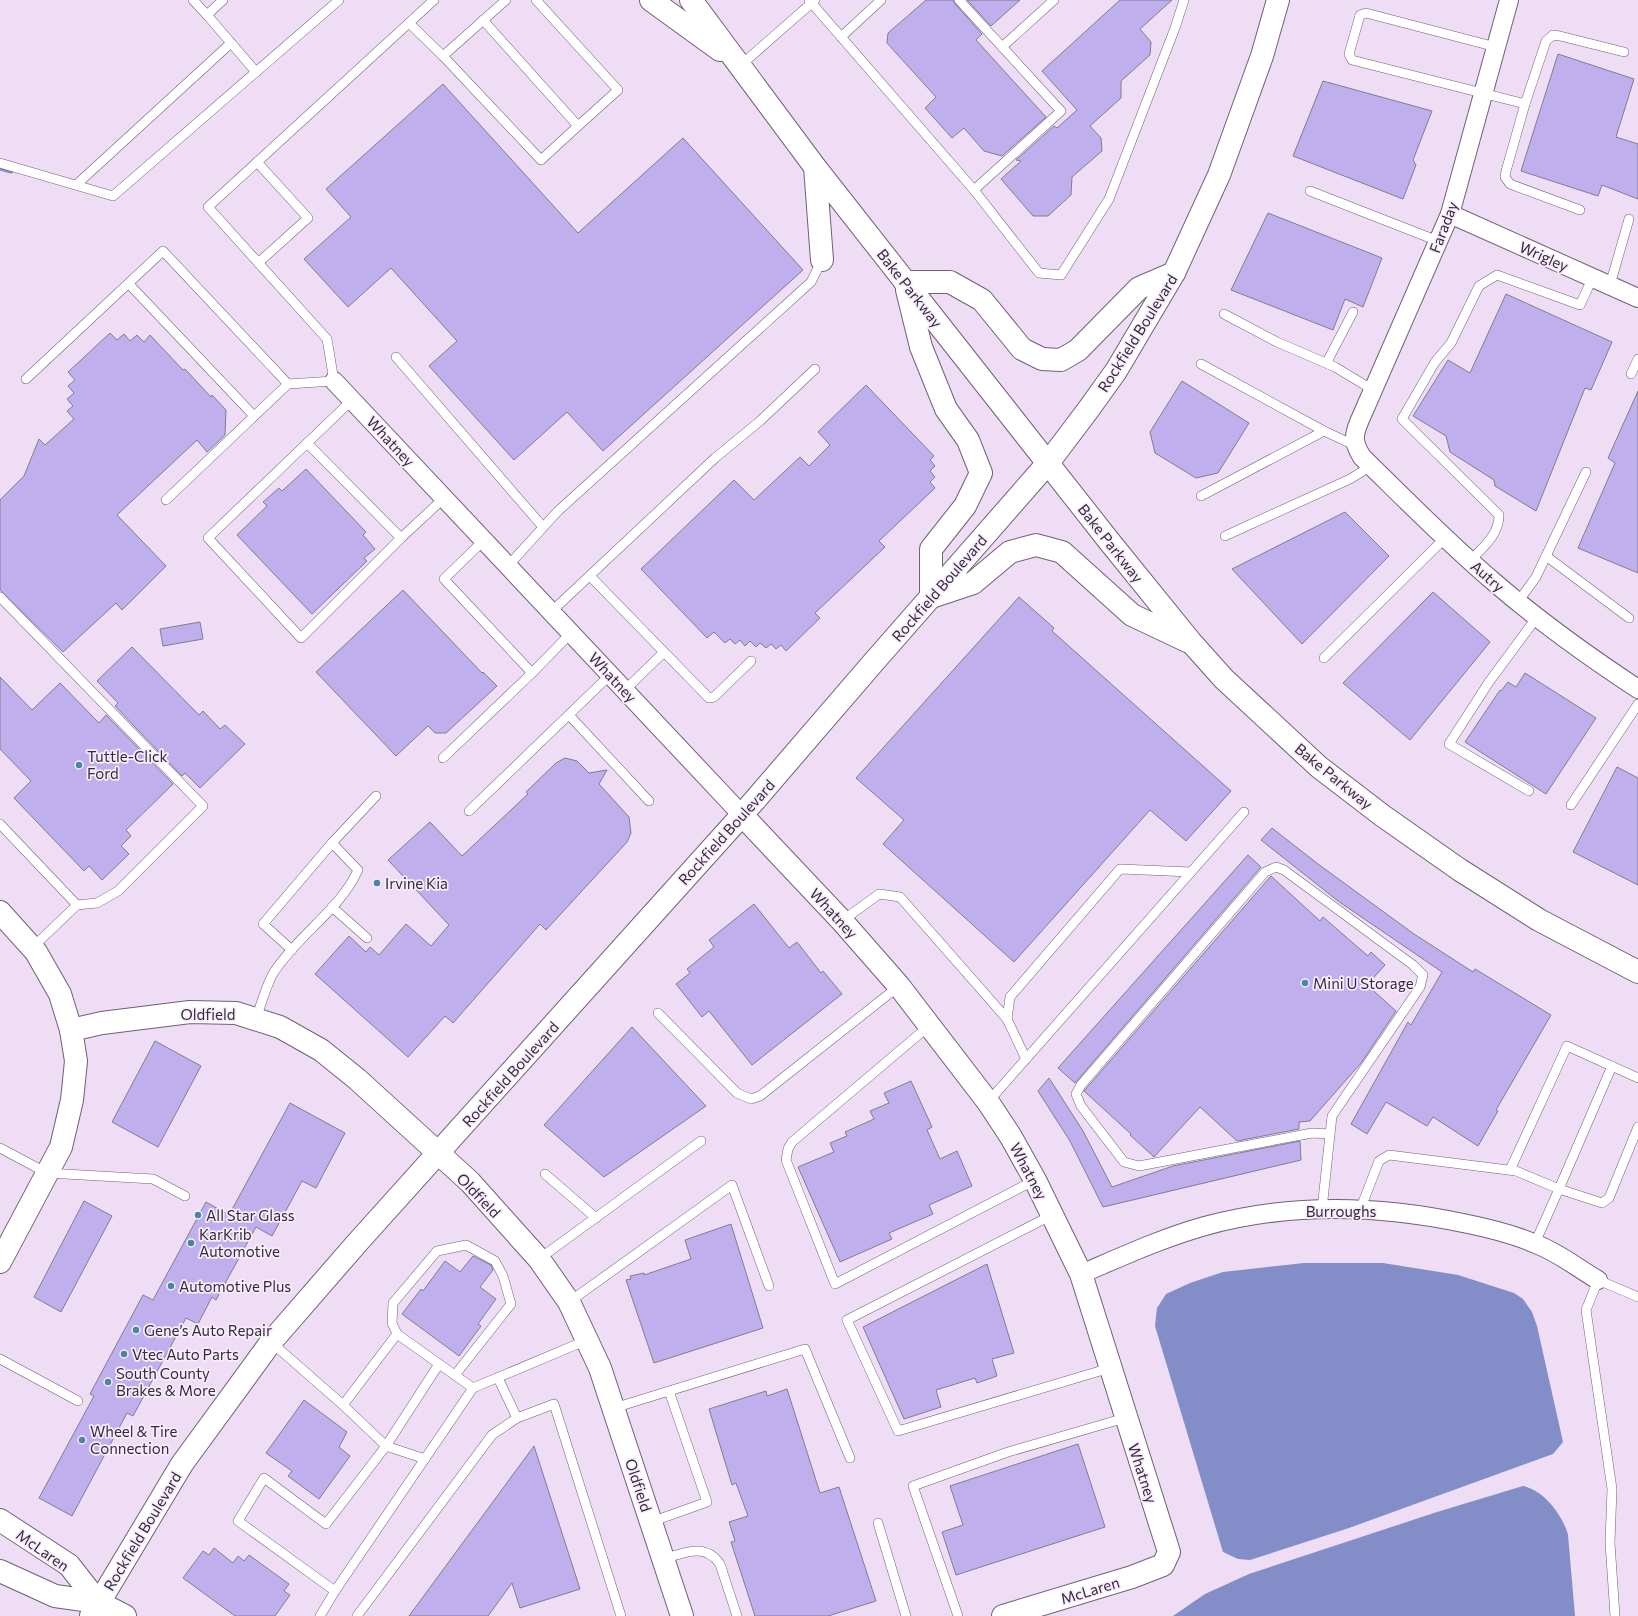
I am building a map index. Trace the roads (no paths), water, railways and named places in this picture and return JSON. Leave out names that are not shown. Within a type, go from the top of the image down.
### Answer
[{"type":"main road","points":[[651,0],[741,65]]},
{"type":"main road","name":"Bake Parkway","points":[[690,0],[905,282],[1193,644],[1224,679],[1319,767],[1383,816],[1460,870],[1539,920],[1638,972]]},
{"type":"main road","name":"Rockfield Boulevard","points":[[95,1609],[182,1464],[271,1342],[328,1276],[742,815],[1048,462],[1116,371],[1174,273],[1218,175],[1262,56],[1278,0]]},
{"type":"main road","points":[[816,167],[822,260]]},
{"type":"main road","points":[[1174,273],[1139,288],[1078,350],[1061,360],[1042,359],[1022,349],[982,300],[950,282],[905,282],[921,347],[946,409],[968,440],[981,473],[964,506],[931,549],[931,597],[973,583],[1010,552],[1036,545],[1062,552],[1132,615],[1193,644]]},
{"type":"main road","name":"Whatney","points":[[742,815],[842,921],[899,986],[988,1102],[1035,1180],[1081,1274],[1125,1418],[1169,1552]]},
{"type":"main road","points":[[0,912],[32,948],[50,973],[60,994],[71,1030],[76,1061],[72,1100],[61,1147],[0,1262]]},
{"type":"main road","name":"Oldfield","points":[[71,1030],[102,1023],[190,1012],[236,1013],[256,1018],[280,1027],[321,1050],[357,1079],[470,1182],[539,1259],[569,1302],[600,1368],[682,1616]]},
{"type":"main road","name":"McLaren","points":[[0,1520],[69,1565],[95,1609]]},
{"type":"main road","name":"McLaren","points":[[1003,1616],[1132,1577],[1163,1564],[1169,1552]]},
{"type":"main road","name":"McLaren","points":[[0,1572],[55,1596],[95,1609],[125,1616]]},
{"type":"street","name":"Faraday","points":[[1354,445],[1354,433],[1450,214],[1509,0]]},
{"type":"street","name":"Wrigley","points":[[1450,214],[1638,298]]},
{"type":"street","name":"Whatney","points":[[334,381],[742,815]]},
{"type":"street","name":"Autry","points":[[1354,445],[1362,457],[1470,561],[1537,617],[1589,656],[1638,689]]},
{"type":"street","name":"Burroughs","points":[[1081,1274],[1154,1243],[1204,1226],[1245,1217],[1322,1209],[1360,1210],[1429,1216],[1485,1228],[1535,1243],[1598,1280]]},
{"type":"lane","points":[[194,0],[256,72]]},
{"type":"lane","points":[[207,15],[223,0]]},
{"type":"lane","points":[[0,163],[113,196],[339,0]]},
{"type":"lane","points":[[166,500],[288,384],[334,381],[327,340],[208,207],[434,0]]},
{"type":"lane","points":[[443,56],[506,0]]},
{"type":"lane","points":[[409,22],[541,160],[618,90],[536,0]]},
{"type":"lane","points":[[841,36],[881,0]]},
{"type":"lane","points":[[959,0],[1060,111],[974,190]]},
{"type":"lane","points":[[1002,47],[1054,0]]},
{"type":"lane","points":[[741,65],[812,1],[974,190],[1038,273],[1062,275],[1109,199],[1175,28],[1184,0]]},
{"type":"lane","points":[[1496,47],[1366,12],[1360,15],[1349,54],[1352,60],[1525,104]]},
{"type":"lane","points":[[483,20],[578,126]]},
{"type":"lane","points":[[1580,210],[1510,184],[1505,177],[1525,104],[1546,41],[1553,36],[1624,52]]},
{"type":"lane","points":[[76,185],[231,43]]},
{"type":"lane","points":[[257,162],[308,218],[258,263]]},
{"type":"lane","points":[[1310,190],[1438,241]]},
{"type":"lane","points":[[1610,285],[1629,219]]},
{"type":"lane","points":[[26,379],[163,251],[288,384]]},
{"type":"lane","points":[[508,566],[558,510],[811,282],[822,260]]},
{"type":"lane","points":[[1470,561],[1492,538],[1499,525],[1499,515],[1402,419],[1435,362],[1451,343],[1479,286],[1497,275],[1580,305],[1592,277]]},
{"type":"lane","points":[[129,284],[254,416]]},
{"type":"lane","points":[[1328,364],[1328,360],[1353,312]]},
{"type":"lane","points":[[1224,314],[1283,344],[1348,374],[1373,390]]},
{"type":"lane","points":[[396,357],[543,527]]},
{"type":"lane","points":[[1632,374],[1638,359]]},
{"type":"lane","points":[[1201,364],[1324,432],[1354,445]]},
{"type":"lane","points":[[551,612],[715,458],[760,421],[815,368]]},
{"type":"lane","points":[[352,400],[208,538],[301,638],[401,538],[444,498]]},
{"type":"lane","points":[[1201,496],[1324,432]]},
{"type":"lane","points":[[308,443],[401,538]]},
{"type":"lane","points":[[1225,536],[1350,478],[1371,466]]},
{"type":"lane","points":[[1518,602],[1536,577],[1586,472]]},
{"type":"lane","points":[[1324,658],[1445,538]]},
{"type":"lane","points":[[484,540],[444,578],[532,673]]},
{"type":"lane","points":[[1546,556],[1629,618]]},
{"type":"lane","points":[[590,576],[709,698],[714,697],[751,661]]},
{"type":"lane","points":[[0,597],[203,806],[118,891],[98,903],[77,905],[32,948]]},
{"type":"lane","points":[[1529,791],[1449,744],[1489,682],[1537,617]]},
{"type":"lane","points":[[443,758],[532,673],[571,633]]},
{"type":"lane","points":[[625,690],[664,652]]},
{"type":"lane","points":[[469,811],[610,675]]},
{"type":"lane","points":[[1571,805],[1638,704]]},
{"type":"lane","points":[[569,715],[649,801]]},
{"type":"lane","points":[[292,950],[263,924],[332,843],[376,796]]},
{"type":"lane","points":[[988,1102],[1244,812]]},
{"type":"lane","points":[[0,824],[77,905]]},
{"type":"lane","points":[[256,1018],[274,973],[292,950],[351,886],[358,870],[332,843]]},
{"type":"lane","points":[[1322,1209],[1332,1116],[1420,988],[1423,975],[1413,965],[1284,870],[1276,867],[1265,872],[1081,1085],[1076,1094],[1080,1106],[1124,1162],[1139,1166],[1312,1133],[1330,1134]]},
{"type":"lane","points":[[1007,1019],[1010,997],[1120,869],[1191,872]]},
{"type":"lane","points":[[842,921],[879,894],[900,897],[1007,1019],[1026,1059]]},
{"type":"lane","points":[[332,907],[367,938]]},
{"type":"lane","points":[[658,1013],[737,1093],[751,1099],[760,1096],[899,986]]},
{"type":"lane","points":[[930,1025],[792,1142],[788,1149],[786,1160],[836,1284],[1035,1180]]},
{"type":"lane","points":[[1510,1170],[1567,1046],[1638,1078]]},
{"type":"lane","points":[[1535,1243],[1612,1066]]},
{"type":"lane","points":[[1360,1210],[1379,1161],[1389,1154],[1516,1171],[1559,1189],[1602,1204],[1609,1198],[1638,1127]]},
{"type":"lane","points":[[539,1259],[702,1141]]},
{"type":"lane","points":[[0,1148],[47,1173],[153,1179],[185,1196]]},
{"type":"lane","points":[[545,1174],[596,1218]]},
{"type":"lane","points":[[569,1302],[732,1185],[769,1286]]},
{"type":"lane","points":[[1052,1215],[847,1320],[898,1431],[1110,1368]]},
{"type":"lane","points":[[455,1375],[511,1304],[503,1276],[495,1261],[466,1245],[437,1251],[393,1303],[392,1323],[397,1334],[473,1388]]},
{"type":"lane","points":[[1615,1616],[1610,1543],[1612,1489],[1586,1310],[1598,1280],[1638,1298]]},
{"type":"lane","points":[[343,1405],[397,1334]]},
{"type":"lane","points":[[320,1616],[335,1591],[473,1388],[587,1340]]},
{"type":"lane","points":[[271,1342],[343,1405],[386,1446],[425,1459]]},
{"type":"lane","points":[[614,1408],[805,1349],[850,1458]]},
{"type":"lane","points":[[0,1359],[78,1401]]},
{"type":"lane","points":[[335,1591],[238,1521],[264,1478],[326,1524],[386,1446],[439,1364]]},
{"type":"lane","points":[[498,1378],[517,1418]]},
{"type":"lane","points":[[651,1522],[707,1502],[669,1391]]},
{"type":"lane","points":[[357,1616],[492,1435],[517,1418],[554,1404],[621,1616]]},
{"type":"lane","points":[[958,1616],[913,1486],[1008,1452],[1125,1418]]},
{"type":"lane","points":[[878,1523],[906,1616]]},
{"type":"lane","points":[[663,1559],[691,1552],[709,1552],[720,1564],[737,1616]]},
{"type":"water","points":[[1304,1263],[1383,1263],[1458,1275],[1514,1293],[1523,1299],[1532,1312],[1537,1326],[1563,1442],[1553,1454],[1349,1528],[1250,1560],[1238,1559],[1223,1552],[1155,1326],[1157,1308],[1166,1294],[1190,1283],[1223,1272]]},
{"type":"water","points":[[1523,1486],[1531,1488],[1552,1505],[1562,1520],[1568,1535],[1575,1616],[1173,1616],[1205,1594],[1249,1574],[1437,1512]]},
{"type":"waterway","points":[[0,168],[11,171]]},
{"type":"place","name":"Tuttle-Click Ford","points":[[79,765]]},
{"type":"place","name":"Irvine Kia","points":[[377,883]]},
{"type":"place","name":"Mini U Storage","points":[[1305,983]]},
{"type":"place","name":"All Star Glass","points":[[198,1215]]},
{"type":"place","name":"KarKrib Automotive","points":[[191,1243]]},
{"type":"place","name":"Automotive Plus","points":[[171,1286]]},
{"type":"place","name":"Gene’s Auto Repair","points":[[136,1330]]},
{"type":"place","name":"Vtec Auto Parts","points":[[124,1354]]},
{"type":"place","name":"South County Brakes & More","points":[[108,1382]]},
{"type":"place","name":"Wheel & Tire Connection","points":[[82,1440]]}]
